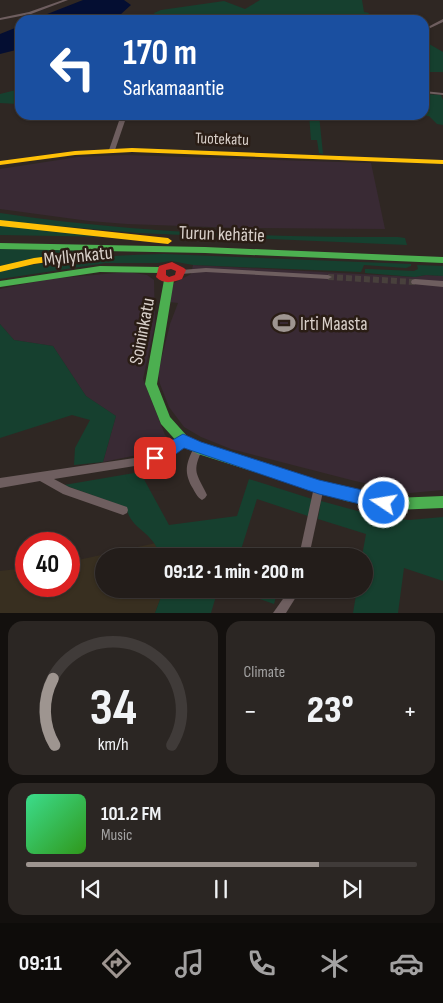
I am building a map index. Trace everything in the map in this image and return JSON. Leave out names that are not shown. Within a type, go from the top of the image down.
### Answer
[{"type":"main road","name":"Tuotekatu","points":[[0,163],[112,150],[443,162]]},
{"type":"main road","points":[[0,223],[118,234],[168,241]]},
{"type":"main road","name":"Turun kehätie","points":[[0,239],[168,241],[443,253]]},
{"type":"main road","name":"Turun kehätie","points":[[0,246],[147,248],[443,260]]},
{"type":"main road","points":[[0,269],[52,258],[147,248]]},
{"type":"main road","points":[[172,265],[179,268],[181,272],[176,278],[169,280],[161,276],[160,270],[172,265]]},
{"type":"main road","name":"Myllynkatu","points":[[0,284],[87,270],[131,268],[160,270]]},
{"type":"main road","name":"Soininkatu","points":[[169,280],[150,378],[165,420],[183,440],[198,448],[319,487],[394,504],[443,502]]},
{"type":"street","points":[[20,15],[66,0]]},
{"type":"street","points":[[0,19],[15,16]]},
{"type":"street","points":[[429,28],[443,20]]},
{"type":"street","points":[[436,24],[443,28]]},
{"type":"street","points":[[429,93],[443,94]]},
{"type":"street","points":[[112,150],[122,120]]},
{"type":"street","points":[[181,272],[206,270],[328,277]]},
{"type":"street","points":[[415,282],[443,284]]},
{"type":"street","points":[[0,483],[147,460],[164,454],[183,440]]},
{"type":"street","points":[[198,448],[190,470],[191,477],[202,495]]},
{"type":"street","points":[[40,476],[66,491],[123,510]]},
{"type":"street","points":[[306,548],[319,487]]},
{"type":"street","points":[[280,613],[290,598]]},
{"type":"shaded area","points":[[126,155],[371,163],[385,229],[239,228],[127,224],[0,209],[0,169],[78,157]]},
{"type":"shaded area","points":[[193,265],[415,277],[426,275],[443,276],[443,490],[410,493],[355,481],[231,449],[201,437],[184,427],[169,407],[158,373],[170,324],[178,303],[169,302],[172,289],[174,283],[191,274]]},
{"type":"shaded area","points":[[127,272],[147,275],[154,280],[155,324],[143,379],[165,435],[170,440],[167,445],[157,451],[103,462],[116,416],[86,396],[53,346],[14,340],[0,324],[0,289],[49,279]]},
{"type":"shaded area","points":[[156,543],[158,548],[133,548]]},
{"type":"shaded area","points":[[95,556],[95,598],[161,598],[155,613],[0,613],[0,571],[15,569],[15,597],[80,597],[80,560]]},
{"type":"green space","points":[[260,0],[362,0],[364,12],[369,13],[368,15],[155,15],[154,13],[161,10],[224,1],[245,9]]},
{"type":"green space","points":[[429,44],[443,52],[443,72],[429,72]]},
{"type":"green space","points":[[15,90],[15,104],[0,103],[0,94]]},
{"type":"green space","points":[[429,94],[441,95],[443,100],[443,125],[437,124],[429,116]]},
{"type":"green space","points":[[309,120],[320,120],[323,154],[319,153],[317,140],[311,140]]},
{"type":"green space","points":[[0,213],[49,220],[148,229],[248,235],[398,237],[405,238],[407,245],[138,233],[0,221]]},
{"type":"green space","points":[[0,225],[115,237],[0,235]]},
{"type":"green space","points":[[0,249],[85,251],[0,266]]},
{"type":"green space","points":[[164,254],[411,264],[411,266],[406,268],[364,265],[361,272],[193,265],[171,261],[158,263],[106,263],[0,279],[0,271],[41,263],[123,255]]},
{"type":"green space","points":[[417,265],[443,266],[443,276],[426,275],[415,277],[365,273],[365,269],[414,271],[418,269]]},
{"type":"green space","points":[[0,324],[14,340],[53,346],[86,396],[116,416],[103,462],[74,465],[75,448],[90,420],[72,415],[0,438]]},
{"type":"green space","points":[[140,472],[169,525],[237,516],[249,479],[312,499],[308,516],[257,499],[242,548],[157,548],[132,521],[126,507],[64,485]]},
{"type":"green space","points":[[321,501],[376,516],[409,520],[443,517],[443,581],[404,568],[398,613],[353,613],[356,598],[373,598],[373,548],[363,548],[366,534],[318,519]]},
{"type":"green space","points":[[161,598],[215,598],[211,613],[155,613]]},
{"type":"green space","points":[[257,598],[276,598],[274,604]]},
{"type":"water","points":[[83,0],[124,0],[131,5],[120,15],[45,15]]},
{"type":"water","points":[[15,28],[15,50],[0,54],[0,34]]},
{"type":"tunnel","points":[[328,277],[415,282]]},
{"type":"traffic: fast","points":[[0,246],[205,250],[443,260]]},
{"type":"traffic: fast","points":[[0,284],[100,269],[160,270]]},
{"type":"traffic: fast","points":[[169,280],[151,384],[165,420],[183,440],[198,448],[346,495],[394,504],[443,502]]},
{"type":"traffic: slow","points":[[0,163],[75,153],[132,150],[443,162]]},
{"type":"traffic: slow","points":[[0,223],[168,241]]},
{"type":"traffic: slow","points":[[0,269],[34,261],[81,255]]},
{"type":"traffic: jam","points":[[172,265],[181,270],[179,277],[169,280],[161,277],[162,268],[172,265]]},
{"type":"place","name":"Irti Maasta","points":[[284,323]]},
{"type":"route","points":[[155,458],[175,447],[183,440],[198,448],[319,487],[384,503]]}]
